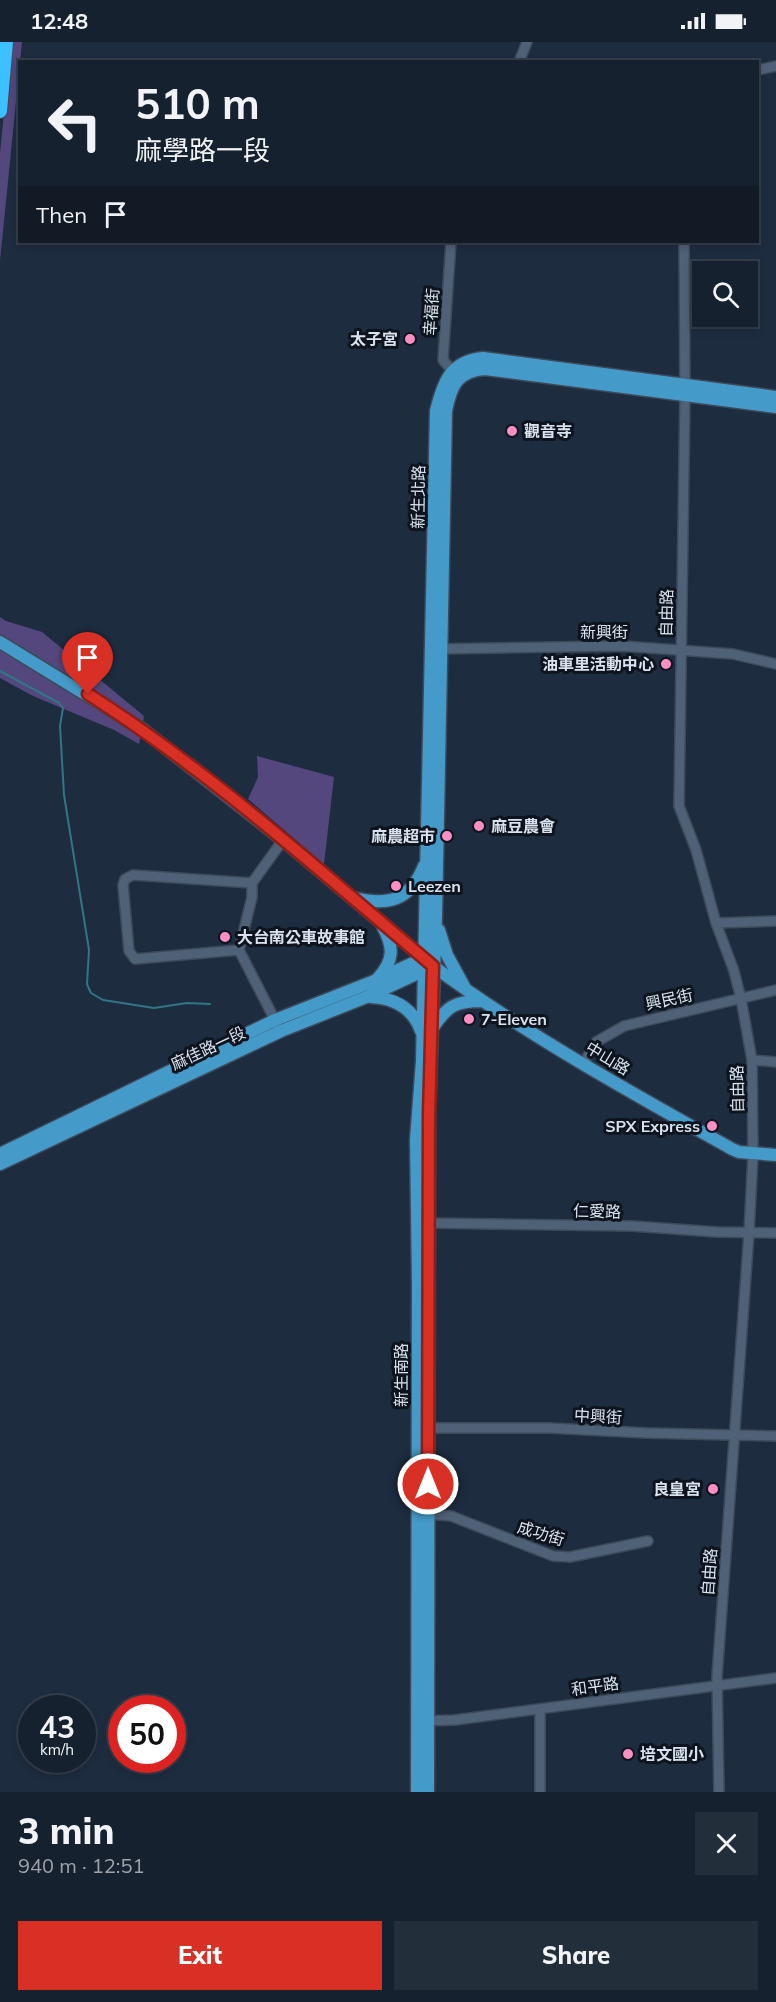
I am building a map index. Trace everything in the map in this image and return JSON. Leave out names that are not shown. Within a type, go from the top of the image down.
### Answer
[{"type":"highway","points":[[0,111],[6,42]]},
{"type":"main road","points":[[456,375],[474,359],[483,358],[685,389],[776,407]]},
{"type":"main road","name":"新生北路","points":[[427,965],[436,917],[436,411],[442,385],[456,375]]},
{"type":"main road","points":[[685,389],[776,397]]},
{"type":"main road","name":"中山路","points":[[0,642],[142,729],[284,840],[427,965],[584,1064],[732,1149],[753,1154],[776,1155]]},
{"type":"main road","name":"新生北路","points":[[427,965],[427,860],[436,649]]},
{"type":"main road","points":[[353,898],[370,902],[401,897],[411,890],[420,877],[427,860]]},
{"type":"main road","points":[[436,917],[444,948],[467,991]]},
{"type":"main road","points":[[374,981],[384,971],[392,954],[389,938],[381,923]]},
{"type":"main road","name":"麻佳路一段","points":[[0,1154],[374,981],[427,965]]},
{"type":"main road","name":"麻佳路一段","points":[[0,1164],[278,1026],[369,996],[427,965]]},
{"type":"main road","name":"新生南路","points":[[427,965],[423,1223],[423,1721],[428,1792]]},
{"type":"main road","points":[[369,996],[387,998],[408,1010],[427,1033],[452,1006],[461,1002],[482,1001]]},
{"type":"main road","name":"新生南路","points":[[417,1792],[423,1721],[428,1514],[423,1428]]},
{"type":"street","points":[[520,60],[527,42]]},
{"type":"street","points":[[759,70],[776,66]]},
{"type":"street","name":"幸福街","points":[[451,243],[443,360],[456,375]]},
{"type":"street","name":"自由路","points":[[684,243],[685,389],[679,806],[696,850],[716,923],[734,971],[752,1060],[753,1154],[749,1233],[717,1685],[719,1792]]},
{"type":"street","name":"新興街","points":[[436,649],[622,646],[749,656],[776,664]]},
{"type":"street","points":[[278,1026],[239,950],[252,897],[252,883],[284,840]]},
{"type":"street","points":[[239,950],[135,959],[129,951],[123,885],[126,879],[133,875],[252,883]]},
{"type":"street","points":[[716,923],[776,921]]},
{"type":"street","name":"興民街","points":[[584,1064],[596,1042],[624,1026],[776,990]]},
{"type":"street","points":[[752,1060],[776,1062]]},
{"type":"street","name":"仁愛路","points":[[423,1223],[632,1226],[776,1233]]},
{"type":"street","name":"中興街","points":[[423,1428],[549,1428],[776,1437]]},
{"type":"street","name":"成功街","points":[[428,1514],[451,1516],[553,1556],[570,1557],[648,1540]]},
{"type":"street","name":"和平路","points":[[423,1721],[455,1720],[776,1677]]},
{"type":"street","points":[[540,1708],[540,1792]]},
{"type":"shaded area","points":[[11,42],[22,42],[20,60],[18,60],[18,82],[0,261],[0,153]]},
{"type":"shaded area","points":[[0,617],[42,632],[144,716],[139,744],[114,730],[33,696],[0,678]]},
{"type":"shaded area","points":[[257,756],[334,777],[324,864],[248,799],[258,777]]},
{"type":"waterway","points":[[0,671],[59,703],[63,708],[60,726],[64,795],[89,950],[87,984],[91,993],[103,1000],[154,1008],[187,1003],[210,1004]]},
{"type":"place","name":"太子宮","points":[[410,339]]},
{"type":"place","name":"觀音寺","points":[[512,431]]},
{"type":"place","name":"油車里活動中心","points":[[666,664]]},
{"type":"place","name":"麻豆農會","points":[[479,826]]},
{"type":"place","name":"麻農超市","points":[[447,836]]},
{"type":"place","name":"Leezen","points":[[396,886]]},
{"type":"place","name":"大台南公車故事館","points":[[225,937]]},
{"type":"place","name":"7-Eleven","points":[[469,1019]]},
{"type":"place","name":"SPX Express","points":[[712,1126]]},
{"type":"place","name":"良皇宮","points":[[713,1489]]},
{"type":"place","name":"培文國小","points":[[628,1754]]},
{"type":"route","points":[[88,694],[142,729],[212,782],[433,966],[429,1116],[428,1484]]}]
